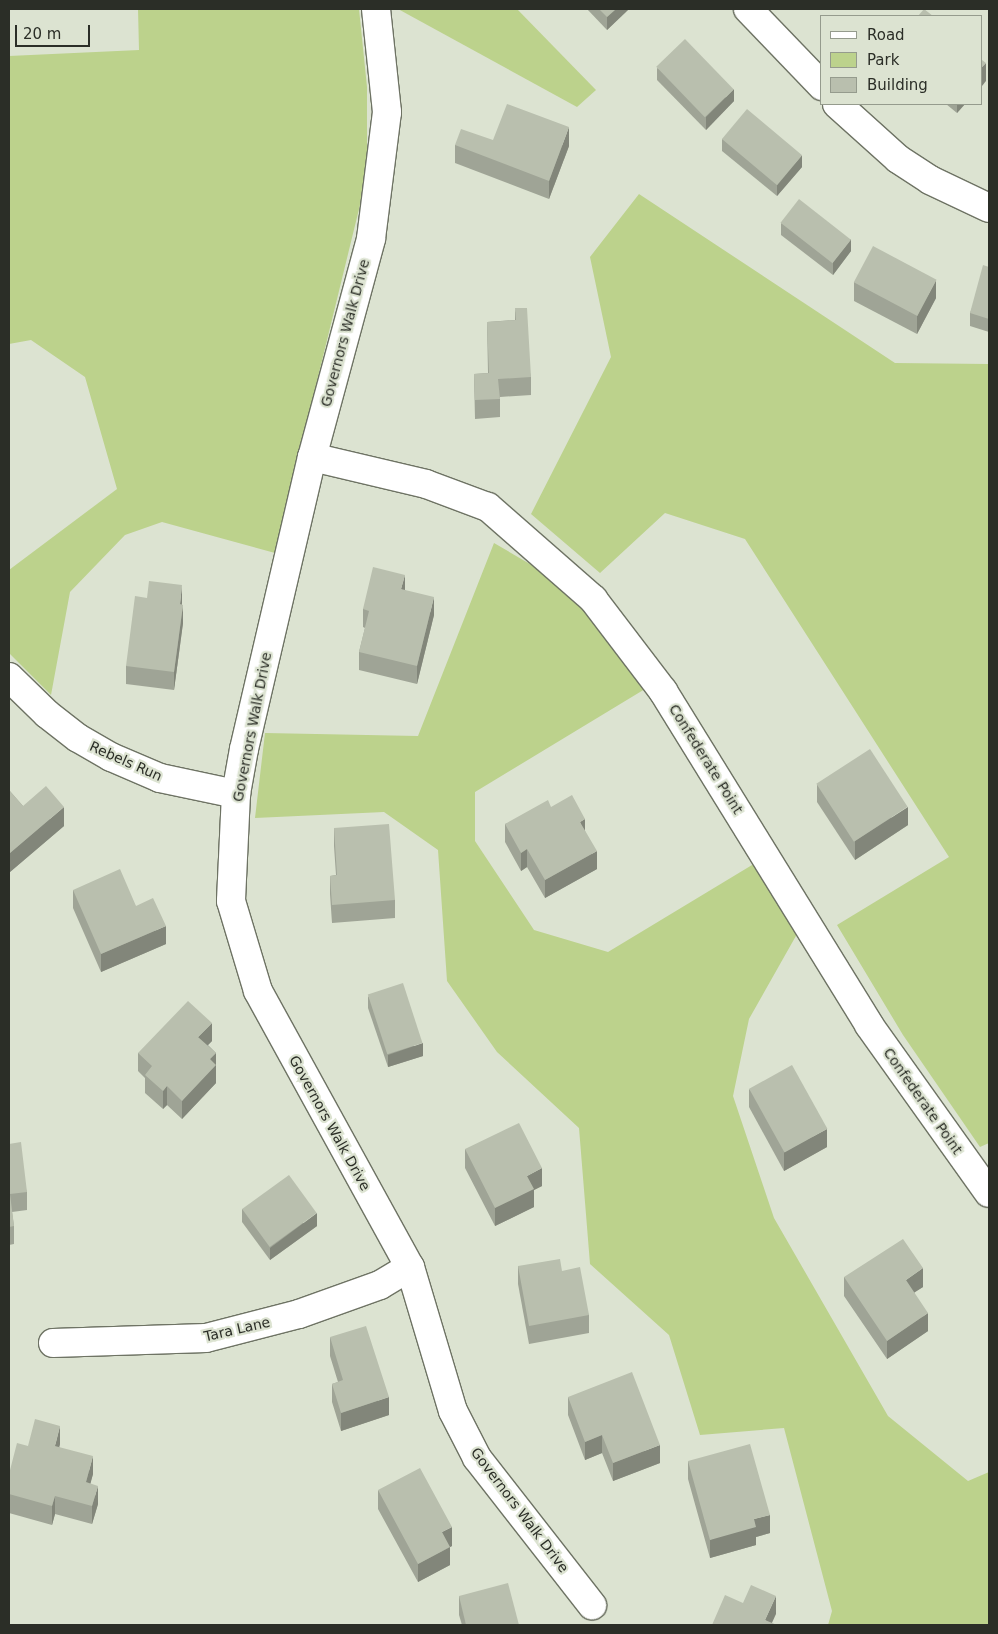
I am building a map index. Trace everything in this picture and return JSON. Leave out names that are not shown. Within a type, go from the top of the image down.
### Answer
[{"type":"street","name":"Governors Walk Drive","points":[[376,9],[387,112],[383,162],[371,239],[312,457],[236,794],[231,901],[258,990],[410,1267],[453,1411],[477,1458],[592,1605]]},
{"type":"street","points":[[748,9],[820,84]]},
{"type":"street","points":[[838,105],[898,160],[930,180],[989,208]]},
{"type":"street","name":"Confederate Point","points":[[312,457],[426,484],[488,507],[593,599],[663,691],[869,1025],[989,1194]]},
{"type":"street","name":"Rebels Run","points":[[9,677],[47,714],[78,738],[110,757],[160,778],[236,794]]},
{"type":"street","name":"Tara Lane","points":[[53,1343],[206,1338],[299,1314],[380,1285],[410,1267]]},
{"type":"green space","points":[[138,9],[359,9],[367,87],[367,152],[360,205],[275,553],[162,522],[125,535],[70,592],[51,695],[9,653],[9,570],[117,489],[85,377],[31,340],[9,344],[9,56],[139,50]]},
{"type":"green space","points":[[398,9],[517,9],[596,90],[577,107]]},
{"type":"green space","points":[[639,194],[895,363],[989,364],[989,1143],[980,1147],[903,1035],[837,925],[949,857],[745,539],[665,513],[600,573],[531,514],[611,357],[590,257]]},
{"type":"green space","points":[[494,543],[547,574],[590,611],[645,689],[475,792],[475,841],[534,930],[608,952],[757,862],[801,927],[749,1019],[733,1096],[774,1218],[888,1416],[968,1481],[989,1472],[989,1625],[828,1625],[832,1611],[784,1428],[700,1435],[669,1335],[590,1264],[579,1128],[497,1052],[447,981],[438,850],[384,812],[255,818],[265,733],[418,736]]},
{"type":"building","points":[[599,9],[616,9],[607,17]]},
{"type":"building","points":[[924,9],[932,15],[919,15]]},
{"type":"building","points":[[685,39],[734,89],[705,117],[656,67]]},
{"type":"building","points":[[507,104],[569,127],[549,181],[455,145],[461,129],[493,140]]},
{"type":"building","points":[[747,109],[802,155],[777,185],[722,139]]},
{"type":"building","points":[[799,199],[851,240],[833,263],[781,223]]},
{"type":"building","points":[[873,246],[937,280],[917,316],[854,282]]},
{"type":"building","points":[[983,265],[989,267],[989,319],[970,313]]},
{"type":"building","points":[[515,308],[527,308],[531,377],[498,379],[500,399],[475,400],[474,374],[489,373],[487,322],[516,320]]},
{"type":"building","points":[[373,567],[405,575],[401,589],[434,597],[417,666],[359,652],[369,611],[363,609]]},
{"type":"building","points":[[149,581],[182,585],[180,604],[183,605],[174,672],[126,666],[135,596],[147,598]]},
{"type":"building","points":[[870,749],[908,807],[854,842],[816,784]]},
{"type":"building","points":[[46,786],[64,807],[10,853],[9,790],[23,806]]},
{"type":"building","points":[[572,795],[585,819],[580,822],[597,851],[545,880],[527,849],[521,853],[505,824],[548,800],[551,807]]},
{"type":"building","points":[[389,824],[395,900],[332,905],[330,876],[337,875],[334,828]]},
{"type":"building","points":[[120,869],[136,906],[153,898],[166,926],[101,954],[73,890]]},
{"type":"building","points":[[403,983],[422,1043],[387,1054],[368,994]]},
{"type":"building","points":[[188,1001],[212,1023],[198,1037],[216,1053],[210,1059],[216,1065],[182,1101],[167,1086],[163,1091],[145,1075],[152,1066],[138,1053]]},
{"type":"building","points":[[792,1065],[827,1129],[785,1153],[749,1089]]},
{"type":"building","points":[[519,1123],[542,1168],[527,1176],[534,1189],[495,1208],[465,1149]]},
{"type":"building","points":[[21,1142],[27,1192],[10,1194],[14,1226],[9,1227],[9,1144]]},
{"type":"building","points":[[289,1175],[317,1213],[270,1247],[242,1209]]},
{"type":"building","points":[[903,1239],[923,1268],[906,1280],[928,1313],[887,1341],[844,1277]]},
{"type":"building","points":[[560,1259],[562,1271],[580,1267],[589,1315],[529,1326],[518,1266]]},
{"type":"building","points":[[366,1326],[389,1397],[341,1413],[332,1384],[343,1380],[330,1337]]},
{"type":"building","points":[[632,1372],[660,1445],[613,1463],[602,1435],[585,1442],[568,1397]]},
{"type":"building","points":[[35,1419],[60,1426],[55,1446],[93,1456],[86,1482],[98,1486],[92,1506],[55,1496],[52,1506],[9,1494],[9,1474],[17,1443],[28,1446]]},
{"type":"building","points":[[750,1444],[770,1515],[754,1519],[756,1527],[710,1540],[688,1461]]},
{"type":"building","points":[[420,1468],[452,1527],[442,1532],[450,1547],[418,1564],[378,1490]]},
{"type":"building","points":[[508,1583],[519,1625],[466,1625],[459,1596]]},
{"type":"building","points":[[751,1585],[776,1596],[765,1620],[777,1625],[712,1625],[725,1595],[743,1603]]}]
